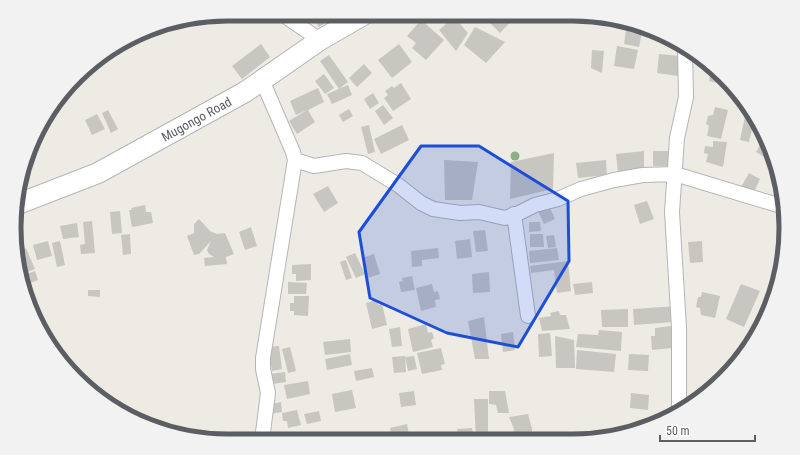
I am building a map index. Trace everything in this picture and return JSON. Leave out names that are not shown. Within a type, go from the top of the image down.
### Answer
[{"type":"street","points":[[292,21],[320,40]]},
{"type":"street","name":"Mugongo Road","points":[[23,202],[98,173],[245,92],[320,40],[353,21]]},
{"type":"street","points":[[679,404],[679,328],[672,212],[678,138],[686,97],[685,55]]},
{"type":"street","points":[[262,80],[293,152],[295,160],[263,358],[263,370],[268,393],[263,434]]},
{"type":"street","points":[[295,160],[314,166],[346,161],[362,163],[398,185],[421,204],[433,209],[460,213],[479,212],[504,218],[534,205],[558,199],[582,188],[614,180],[644,175],[675,174],[778,205]]},
{"type":"street","points":[[514,214],[528,316]]},
{"type":"highlighted area","points":[[421,146],[479,146],[568,201],[569,261],[518,347],[447,333],[370,298],[359,232]]},
{"type":"building","points":[[315,21],[329,21],[319,27]]},
{"type":"building","points":[[420,21],[422,21],[444,40],[426,60],[412,48],[416,43],[407,36]]},
{"type":"building","points":[[449,21],[458,21],[468,33],[456,51],[439,30]]},
{"type":"building","points":[[488,21],[511,21],[500,33]]},
{"type":"building","points":[[475,27],[505,42],[486,63],[464,45]]},
{"type":"building","points":[[626,30],[642,33],[639,47],[624,44]]},
{"type":"building","points":[[261,44],[270,57],[242,79],[232,66]]},
{"type":"building","points":[[399,44],[412,62],[392,78],[378,60]]},
{"type":"building","points":[[617,46],[638,50],[634,69],[614,66]]},
{"type":"building","points":[[592,50],[604,51],[602,73],[591,68]]},
{"type":"building","points":[[659,54],[681,56],[678,76],[657,73]]},
{"type":"building","points":[[329,55],[348,82],[339,89],[320,61]]},
{"type":"building","points":[[364,64],[372,73],[357,87],[349,78]]},
{"type":"building","points":[[710,73],[721,83],[721,84],[709,81]]},
{"type":"building","points":[[324,74],[334,88],[325,94],[315,81]]},
{"type":"building","points":[[401,83],[411,99],[393,111],[384,98],[388,95],[385,91],[392,86],[394,88]]},
{"type":"building","points":[[348,85],[352,95],[332,104],[327,94]]},
{"type":"building","points":[[318,88],[324,102],[308,110],[315,122],[297,134],[289,121],[307,110],[296,115],[290,101]]},
{"type":"building","points":[[373,93],[379,103],[370,109],[364,99]]},
{"type":"building","points":[[383,105],[393,118],[384,125],[375,111]]},
{"type":"building","points":[[715,107],[728,110],[721,139],[707,136],[709,126],[706,124],[708,116],[713,115]]},
{"type":"building","points":[[349,109],[353,116],[343,122],[339,115]]},
{"type":"building","points":[[108,110],[118,129],[111,133],[102,113]]},
{"type":"building","points":[[97,114],[105,129],[92,135],[85,120]]},
{"type":"building","points":[[745,115],[753,127],[749,142],[740,140]]},
{"type":"building","points":[[369,125],[375,152],[368,154],[361,127]]},
{"type":"building","points":[[402,125],[409,140],[381,154],[374,139]]},
{"type":"building","points":[[713,141],[727,142],[723,167],[706,162],[708,154],[704,153],[705,146],[713,147]]},
{"type":"building","points":[[761,143],[767,159],[756,152]]},
{"type":"building","points":[[644,151],[644,168],[618,173],[616,154]]},
{"type":"building","points":[[653,151],[669,151],[668,166],[653,166]]},
{"type":"building","points":[[554,153],[553,189],[510,199],[511,162]]},
{"type":"building","points":[[444,160],[478,162],[472,200],[445,200]]},
{"type":"building","points":[[606,160],[607,175],[578,178],[576,163]]},
{"type":"building","points":[[749,173],[760,179],[753,194],[741,187]]},
{"type":"building","points":[[328,186],[338,203],[324,212],[313,194]]},
{"type":"building","points":[[647,201],[654,219],[640,224],[634,205]]},
{"type":"building","points":[[145,205],[146,212],[151,212],[153,223],[132,227],[129,210],[132,210],[131,208]]},
{"type":"building","points":[[549,206],[555,219],[544,224],[538,211]]},
{"type":"building","points":[[120,211],[122,233],[112,234],[110,212]]},
{"type":"building","points":[[199,219],[210,231],[217,234],[225,233],[234,254],[226,257],[227,264],[205,266],[204,258],[214,257],[209,254],[207,250],[211,241],[199,254],[194,255],[187,236],[194,233],[194,224]]},
{"type":"building","points":[[92,221],[95,253],[81,254],[80,245],[85,244],[83,222]]},
{"type":"building","points":[[529,222],[540,222],[541,231],[529,232]]},
{"type":"building","points":[[77,223],[79,237],[63,239],[60,226]]},
{"type":"building","points":[[251,227],[257,246],[245,250],[239,232]]},
{"type":"building","points":[[485,230],[488,251],[476,252],[473,231]]},
{"type":"building","points":[[130,234],[131,254],[123,255],[121,235]]},
{"type":"building","points":[[530,234],[543,234],[544,247],[530,247]]},
{"type":"building","points":[[554,235],[556,247],[548,248],[546,236]]},
{"type":"building","points":[[470,239],[472,257],[457,259],[455,241]]},
{"type":"building","points":[[48,241],[52,256],[37,260],[33,245]]},
{"type":"building","points":[[60,241],[65,265],[57,267],[52,243]]},
{"type":"building","points":[[702,241],[703,262],[690,263],[688,242]]},
{"type":"building","points":[[26,248],[35,269],[27,272],[22,250]]},
{"type":"building","points":[[438,248],[439,258],[422,260],[422,266],[412,267],[411,251]]},
{"type":"building","points":[[557,248],[559,260],[530,263],[529,251]]},
{"type":"building","points":[[355,253],[365,274],[356,278],[346,257]]},
{"type":"building","points":[[374,254],[380,274],[368,278],[362,258]]},
{"type":"building","points":[[346,260],[352,278],[346,280],[340,262]]},
{"type":"building","points":[[568,261],[571,291],[557,293],[554,270],[531,273],[530,266]]},
{"type":"building","points":[[311,264],[311,280],[296,281],[296,274],[292,274],[292,265]]},
{"type":"building","points":[[35,271],[38,280],[30,283],[27,274]]},
{"type":"building","points":[[489,272],[490,292],[473,293],[472,274]]},
{"type":"building","points":[[412,276],[415,290],[401,292],[399,282],[403,281],[402,278]]},
{"type":"building","points":[[288,282],[307,283],[306,294],[288,294]]},
{"type":"building","points":[[592,282],[593,293],[575,295],[573,284]]},
{"type":"building","points":[[432,284],[434,292],[438,291],[440,299],[435,300],[436,307],[421,311],[416,288]]},
{"type":"building","points":[[741,284],[760,291],[744,327],[726,319]]},
{"type":"building","points":[[88,290],[100,290],[100,297],[88,296]]},
{"type":"building","points":[[702,292],[720,296],[715,318],[701,315],[700,308],[696,307],[698,297],[701,297]]},
{"type":"building","points":[[294,296],[309,296],[308,316],[294,315],[294,311],[290,311],[290,303],[294,303]]},
{"type":"building","points":[[377,300],[378,305],[382,304],[387,325],[372,329],[366,303]]},
{"type":"building","points":[[678,306],[673,322],[634,325],[633,309]]},
{"type":"building","points":[[628,309],[628,327],[602,327],[601,310]]},
{"type":"building","points":[[559,311],[560,315],[566,315],[570,329],[542,331],[539,318],[551,316],[550,313]]},
{"type":"building","points":[[484,317],[489,359],[475,359],[468,321]]},
{"type":"building","points":[[426,324],[428,333],[432,332],[434,338],[431,340],[433,347],[413,352],[408,329]]},
{"type":"building","points":[[671,326],[672,348],[652,350],[651,336],[655,336],[655,328]]},
{"type":"building","points":[[400,327],[402,346],[392,347],[389,329]]},
{"type":"building","points":[[599,330],[622,332],[621,351],[576,347],[578,334],[598,335]]},
{"type":"building","points":[[513,332],[515,350],[503,352],[501,334]]},
{"type":"building","points":[[550,333],[552,356],[539,357],[538,334]]},
{"type":"building","points":[[555,336],[574,340],[575,368],[556,368]]},
{"type":"building","points":[[350,339],[351,352],[325,355],[323,342]]},
{"type":"building","points":[[279,346],[282,369],[272,371],[268,347]]},
{"type":"building","points":[[290,347],[296,371],[288,373],[282,349]]},
{"type":"building","points":[[441,348],[445,364],[441,365],[442,370],[422,374],[417,353]]},
{"type":"building","points":[[577,350],[616,354],[614,372],[576,369]]},
{"type":"building","points":[[350,354],[352,365],[327,370],[325,359]]},
{"type":"building","points":[[629,354],[649,355],[648,371],[628,370]]},
{"type":"building","points":[[405,356],[406,372],[394,373],[392,357]]},
{"type":"building","points":[[414,356],[417,369],[408,371],[405,357]]},
{"type":"building","points":[[372,368],[374,377],[356,381],[354,371]]},
{"type":"building","points":[[285,372],[286,382],[272,384],[270,374]]},
{"type":"building","points":[[308,381],[310,394],[287,399],[284,385]]},
{"type":"building","points":[[352,390],[356,408],[335,412],[332,394]]},
{"type":"building","points":[[414,391],[416,405],[401,407],[399,393]]},
{"type":"building","points":[[489,391],[505,391],[509,413],[498,413],[496,405],[489,404]]},
{"type":"building","points":[[631,393],[649,395],[648,410],[630,408]]},
{"type":"building","points":[[474,399],[488,399],[488,434],[476,434]]},
{"type":"building","points":[[281,402],[282,412],[270,414],[268,405]]},
{"type":"building","points":[[297,410],[301,425],[288,428],[287,421],[283,421],[282,413]]},
{"type":"building","points":[[319,411],[321,421],[307,424],[304,414]]},
{"type":"building","points":[[528,414],[532,434],[513,434],[514,429],[509,417]]},
{"type":"building","points":[[407,424],[409,434],[391,434],[390,428]]},
{"type":"building","points":[[472,428],[473,434],[457,434],[457,429]]}]
